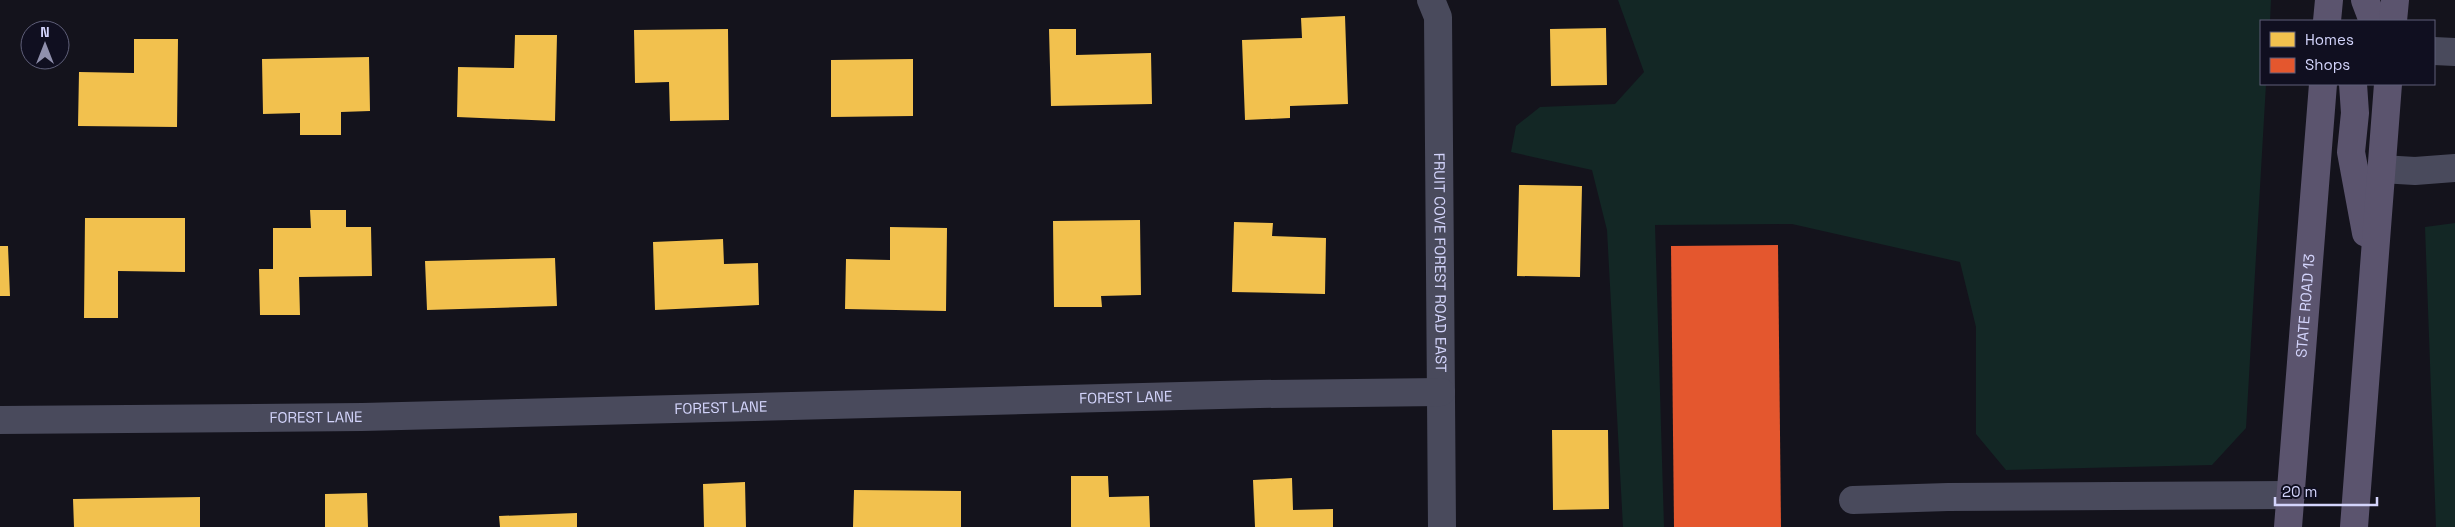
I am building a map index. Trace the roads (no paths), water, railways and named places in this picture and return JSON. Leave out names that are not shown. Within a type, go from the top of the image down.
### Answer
[{"type":"main road","points":[[2327,20],[2329,0]]},
{"type":"main road","points":[[2365,0],[2373,20]]},
{"type":"main road","points":[[2393,20],[2395,0]]},
{"type":"main road","name":"STATE ROAD 13","points":[[2288,527],[2322,85]]},
{"type":"main road","points":[[2353,85],[2355,113],[2351,152],[2372,271]]},
{"type":"main road","points":[[2354,527],[2372,271],[2388,85]]},
{"type":"street","name":"FRUIT COVE FOREST ROAD EAST","points":[[1431,0],[1438,17],[1442,527]]},
{"type":"street","points":[[2435,50],[2455,52]]},
{"type":"street","points":[[2381,169],[2415,171],[2455,168]]},
{"type":"street","name":"FOREST LANE","points":[[0,420],[362,417],[1259,394],[1441,392]]},
{"type":"street","points":[[1853,500],[1948,497],[2291,496]]}]
